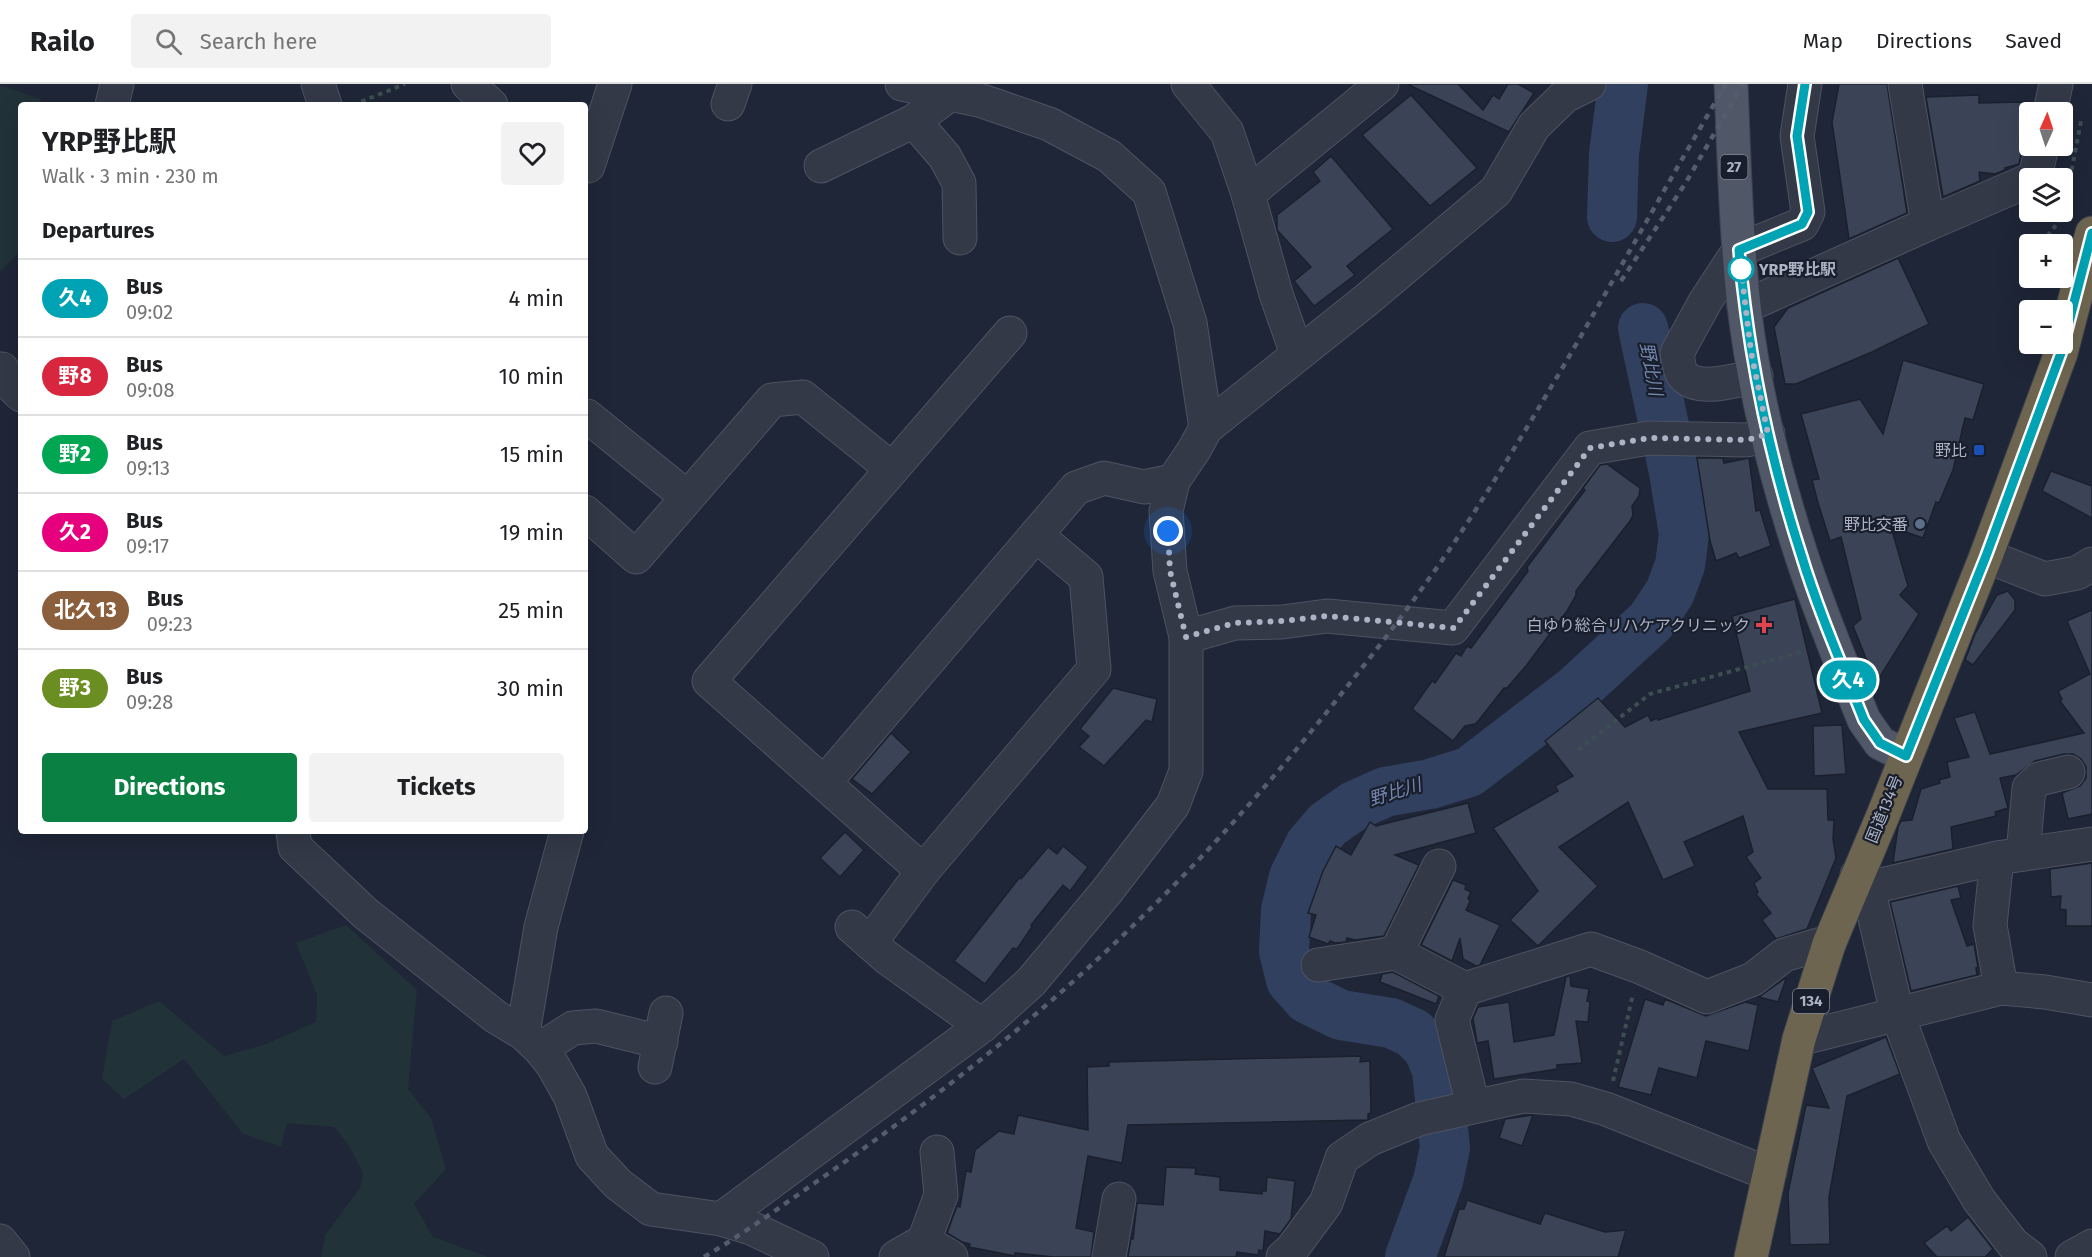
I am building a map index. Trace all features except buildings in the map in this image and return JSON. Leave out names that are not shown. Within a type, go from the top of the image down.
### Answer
[{"type":"highway","name":"国道134号","points":[[1751,1257],[1799,1039],[1828,944],[1862,881],[1906,756],[1986,556],[2061,353],[2092,233]]},
{"type":"main road","name":"27","points":[[1731,84],[1744,307],[1756,376],[1781,488],[1801,556],[1864,720],[1880,743],[1906,756]]},
{"type":"street","points":[[113,102],[117,84]]},
{"type":"street","points":[[318,84],[324,102]]},
{"type":"street","points":[[468,84],[488,102]]},
{"type":"street","points":[[588,165],[615,84]]},
{"type":"street","points":[[902,84],[979,100],[1049,124],[1109,156],[1149,192],[1190,324],[1206,428]]},
{"type":"street","points":[[1188,84],[1227,132],[1248,194],[1276,294],[1297,354]]},
{"type":"street","points":[[722,1219],[982,1026],[1031,982],[1107,891],[1173,805],[1186,771],[1186,637],[1170,571],[1166,511],[1173,481],[1206,428],[1496,191],[1534,126],[1565,96],[1588,84]]},
{"type":"street","points":[[1756,376],[1701,385],[1682,374],[1677,353],[1705,302],[1739,250],[1802,224],[1808,212],[1797,136],[1805,84]]},
{"type":"street","points":[[1905,84],[1928,224]]},
{"type":"street","points":[[2052,102],[2056,84]]},
{"type":"street","points":[[1248,194],[1371,88]]},
{"type":"street","points":[[821,166],[914,121],[950,94]]},
{"type":"street","points":[[914,121],[945,157],[959,183],[960,238]]},
{"type":"street","points":[[1744,307],[2019,184]]},
{"type":"street","points":[[923,871],[709,681],[1010,333]]},
{"type":"street","points":[[2,369],[9,383],[18,392]]},
{"type":"street","points":[[588,515],[636,557],[772,400],[803,397],[892,469]]},
{"type":"street","points":[[588,417],[687,497]]},
{"type":"street","points":[[1186,637],[1235,623],[1327,616],[1454,628],[1590,448],[1649,438],[1747,440],[1768,434]]},
{"type":"street","points":[[824,783],[1076,488],[1104,478],[1144,487],[1173,481]]},
{"type":"street","points":[[982,1026],[886,957],[861,935],[923,871],[1094,669],[1086,577],[1036,535]]},
{"type":"street","points":[[1986,556],[2045,579],[2077,573],[2092,564]]},
{"type":"street","points":[[2001,988],[1990,925],[2029,788],[2039,778],[2068,772]]},
{"type":"street","points":[[293,834],[295,847],[365,913],[496,1017],[531,1041],[552,1065],[570,1096],[592,1156],[618,1184],[651,1209],[722,1219],[751,1228],[812,1257]]},
{"type":"street","points":[[531,1041],[542,927],[566,834]]},
{"type":"street","points":[[2015,1253],[1979,1200],[1944,1141],[1897,1013],[1862,881],[2092,844]]},
{"type":"street","points":[[1396,953],[1439,866]]},
{"type":"street","points":[[1318,965],[1396,953],[1465,989],[1591,950],[1707,997],[1753,979],[1784,955],[1828,944]]},
{"type":"street","points":[[1799,1039],[2001,988],[2092,1000]]},
{"type":"street","points":[[1465,989],[1452,1020],[1465,1108]]},
{"type":"street","points":[[531,1041],[573,1028],[596,1026],[661,1041]]},
{"type":"street","points":[[1282,1257],[1292,1249],[1326,1203],[1342,1158],[1370,1139],[1419,1119],[1523,1096],[1571,1099],[1606,1109],[1770,1172]]},
{"type":"street","points":[[896,1257],[937,1249],[941,1196],[937,1152]]},
{"type":"street","points":[[1109,1257],[1119,1199]]},
{"type":"street","points":[[0,1241],[13,1257]]},
{"type":"street","points":[[2072,1257],[2092,1246]]},
{"type":"path","points":[[360,102],[405,84]]},
{"type":"path","points":[[1578,750],[1650,694],[1833,642]]},
{"type":"path","points":[[1606,1109],[1640,968]]},
{"type":"shaded area","points":[[0,85],[40,99],[42,102],[18,102],[18,253],[0,272]]},
{"type":"shaded area","points":[[346,925],[417,990],[408,1089],[431,1118],[446,1169],[414,1204],[433,1237],[488,1257],[321,1257],[325,1235],[360,1188],[363,1173],[348,1144],[334,1127],[287,1123],[281,1147],[243,1134],[184,1059],[124,1099],[102,1079],[112,1021],[159,1001],[224,1056],[266,1044],[316,1022],[317,995],[296,943]]},
{"type":"waterway","name":"野比川","points":[[1612,217],[1614,154],[1623,84]]},
{"type":"waterway","name":"野比川","points":[[1410,1257],[1438,1181],[1445,1148],[1437,1070],[1428,1048],[1413,1033],[1391,1023],[1341,1015],[1308,999],[1291,980],[1284,951],[1286,910],[1294,877],[1310,845],[1328,824],[1354,806],[1385,792],[1430,784],[1469,772],[1576,690],[1651,621],[1670,592],[1680,565],[1684,534],[1674,472],[1643,328]]},
{"type":"railway","points":[[704,1257],[761,1221],[860,1151],[988,1054],[1109,949],[1199,860],[1248,806],[1373,654],[1460,534],[1530,423],[1726,84]]},
{"type":"railway","points":[[1621,281],[1685,184],[1743,84]]},
{"type":"bus line","name":"久4","points":[[1805,84],[1797,136],[1808,212],[1802,224],[1739,250],[1744,307],[1768,434],[1801,556],[1864,720],[1880,743],[1906,756],[1986,556],[2061,353],[2092,233]]},
{"type":"place","name":"YRP野比駅","points":[[1741,269]]},
{"type":"place","name":"野比","points":[[1979,450]]},
{"type":"place","name":"野比交番","points":[[1920,524]]},
{"type":"place","name":"白ゆり総合リハケアクリニック","points":[[1764,625]]},
{"type":"route","points":[[1168,531],[1170,571],[1186,637],[1235,623],[1327,616],[1454,628],[1590,448],[1649,438],[1747,440],[1768,434],[1751,352],[1741,269]]}]
